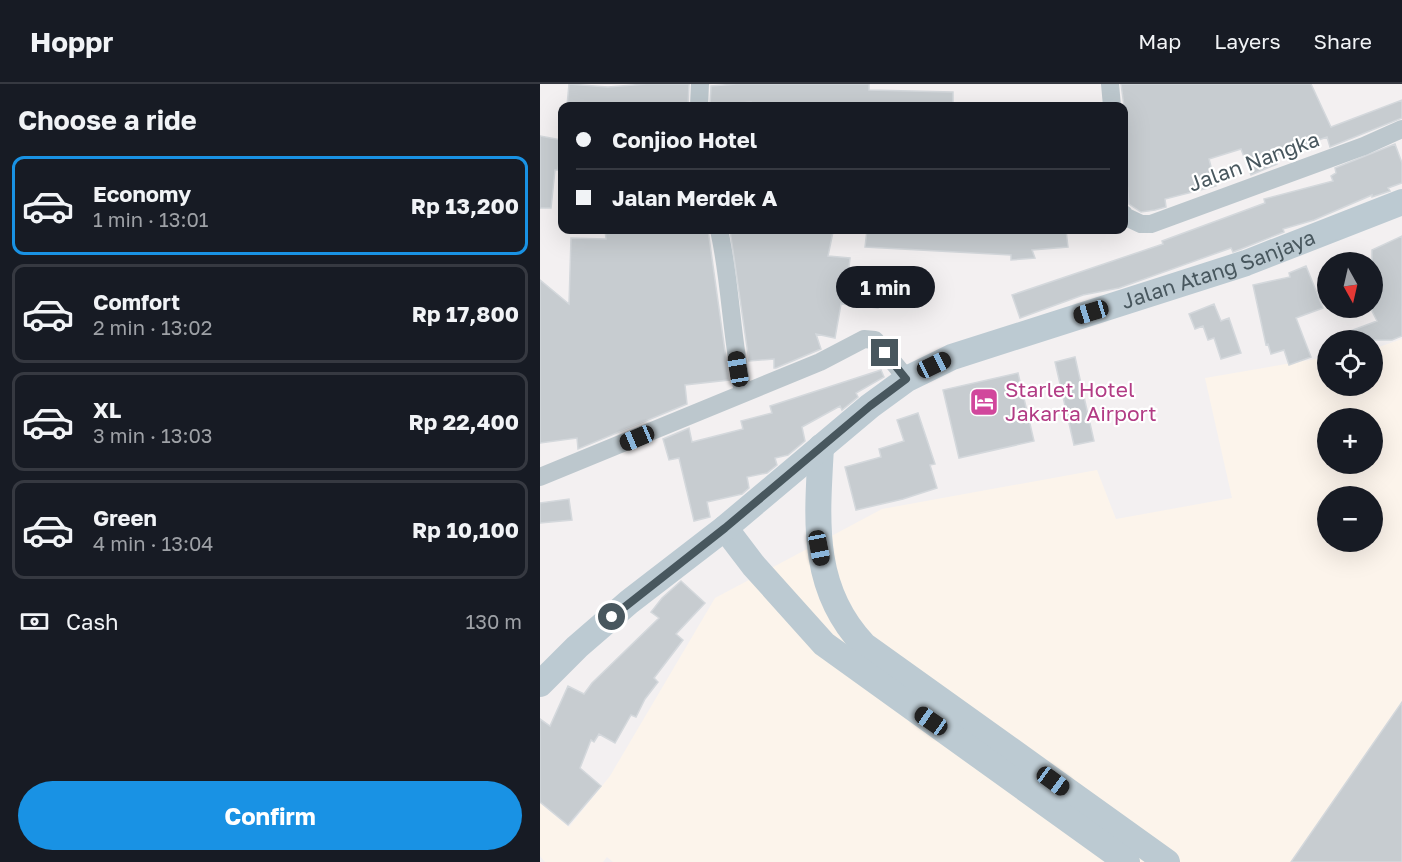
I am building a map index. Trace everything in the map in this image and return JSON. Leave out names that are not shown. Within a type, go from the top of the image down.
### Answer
[{"type":"street","points":[[699,102],[700,84]]},
{"type":"street","points":[[1110,84],[1112,102]]},
{"type":"street","name":"Jalan Nangka","points":[[1128,218],[1141,224],[1151,224],[1364,146],[1402,129]]},
{"type":"street","name":"Jalan Atang Sanjaya","points":[[540,684],[577,647],[629,602],[725,528],[906,379],[952,357],[1246,263],[1402,202]]},
{"type":"street","points":[[720,234],[729,277],[733,335],[744,392]]},
{"type":"street","points":[[540,477],[820,362],[860,340],[868,338],[880,347],[906,379]]},
{"type":"street","points":[[821,447],[817,526],[819,548],[831,596],[843,620],[853,633],[864,645],[1167,862]]},
{"type":"street","points":[[725,528],[754,566],[824,644],[1127,862]]},
{"type":"shaded area","points":[[1402,339],[1402,862],[613,862],[607,857],[603,862],[545,862],[540,856],[540,803],[569,827],[610,776],[715,598],[882,509],[1097,470],[1116,519],[1232,498],[1205,378],[1317,359],[1317,396],[1383,396],[1383,346]]},
{"type":"building","points":[[569,84],[608,87],[689,84],[688,102],[567,102]]},
{"type":"building","points":[[869,84],[869,90],[953,92],[953,102],[710,102],[711,86]]},
{"type":"building","points":[[1121,84],[1311,84],[1331,127],[1402,100],[1402,118],[1330,147],[1327,137],[1274,156],[1277,164],[1251,175],[1241,149],[1209,159],[1216,186],[1165,199],[1166,207],[1141,212],[1129,204],[1128,102],[1123,102]]},
{"type":"building","points":[[540,136],[558,139],[558,170],[555,170],[551,208],[540,208]]},
{"type":"building","points":[[1395,144],[1402,163],[1402,183],[1388,188],[1390,191],[1372,197],[1372,195],[1314,220],[1283,229],[1284,232],[1233,252],[1231,248],[1119,288],[1083,295],[1020,318],[1012,295],[1163,244],[1162,241],[1265,203],[1264,199],[1333,181],[1331,176],[1336,173],[1335,168]]},
{"type":"building","points":[[605,234],[709,234],[729,380],[685,385],[687,404],[578,449],[577,438],[540,443],[540,280],[569,304],[571,238],[606,239]]},
{"type":"building","points":[[731,234],[833,234],[828,256],[850,258],[848,277],[881,280],[878,308],[841,304],[835,338],[816,334],[821,349],[776,368],[774,368],[774,359],[749,361]]},
{"type":"building","points":[[867,234],[1066,234],[1068,247],[1032,250],[1035,258],[1011,260],[1011,255],[865,247]]},
{"type":"building","points":[[1402,236],[1402,336],[1392,340],[1383,340],[1383,330],[1353,330],[1377,321],[1376,318],[1383,318],[1383,252],[1372,252]]},
{"type":"building","points":[[1306,266],[1317,293],[1317,310],[1296,318],[1311,357],[1289,365],[1284,350],[1271,354],[1268,344],[1266,345],[1253,285],[1290,277],[1289,273]]},
{"type":"building","points":[[1214,304],[1221,321],[1229,318],[1241,353],[1221,359],[1214,338],[1208,340],[1203,326],[1195,329],[1189,314]]},
{"type":"building","points":[[1075,357],[1094,441],[1074,445],[1055,362]]},
{"type":"building","points":[[881,370],[884,377],[856,393],[858,397],[842,410],[840,406],[802,427],[805,441],[788,455],[775,458],[777,465],[767,473],[747,477],[749,488],[742,494],[707,502],[710,517],[694,521],[679,458],[669,460],[663,439],[689,428],[692,442],[743,429],[741,421],[772,413],[770,406]]},
{"type":"building","points":[[1018,373],[1034,441],[959,458],[943,390]]},
{"type":"building","points":[[918,413],[935,464],[930,465],[937,488],[856,510],[845,467],[881,457],[879,449],[904,441],[897,420]]},
{"type":"building","points":[[569,499],[572,520],[540,523],[540,503]]},
{"type":"building","points":[[681,581],[705,603],[676,634],[683,640],[654,678],[658,682],[645,699],[636,717],[631,715],[615,743],[599,734],[594,742],[591,740],[580,768],[601,786],[568,825],[540,802],[540,719],[550,726],[568,686],[584,694],[592,683],[659,618],[651,612],[662,598]]},
{"type":"building","points":[[1402,702],[1402,862],[1291,862]]},
{"type":"place","name":"Starlet Hotel Jakarta Airport","points":[[984,402]]},
{"type":"route","points":[[612,617],[725,528],[870,406],[906,379],[885,353]]}]
